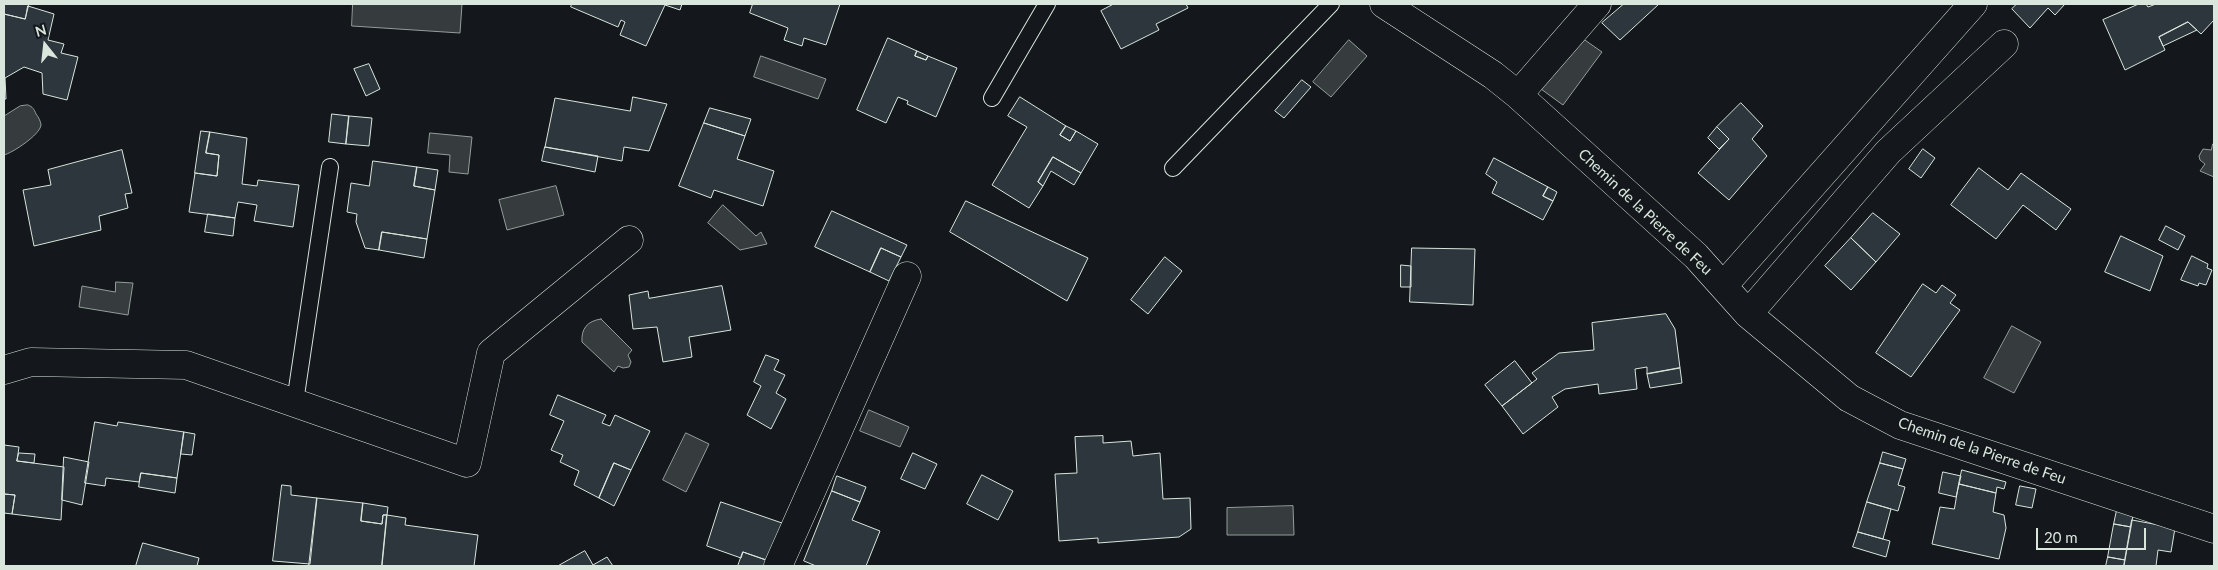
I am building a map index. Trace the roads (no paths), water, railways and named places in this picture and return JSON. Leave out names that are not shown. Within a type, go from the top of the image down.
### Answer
[{"type":"street","name":"Chemin de la Pierre de Feu","points":[[1384,4],[1493,75],[1518,95],[1696,256],[1748,314],[1849,398],[1900,425],[2214,529]]},
{"type":"street","points":[[1518,95],[1597,4]]},
{"type":"street","points":[[1723,286],[1974,4]]},
{"type":"street","points":[[1748,314],[1888,152],[2004,44]]},
{"type":"street","points":[[4,370],[31,362],[186,365],[467,463],[491,353],[629,240]]},
{"type":"street","points":[[778,566],[907,276]]},
{"type":"lane","points":[[992,98],[1047,4]]},
{"type":"lane","points":[[1173,168],[1331,4]]},
{"type":"lane","points":[[295,402],[330,167]]}]
